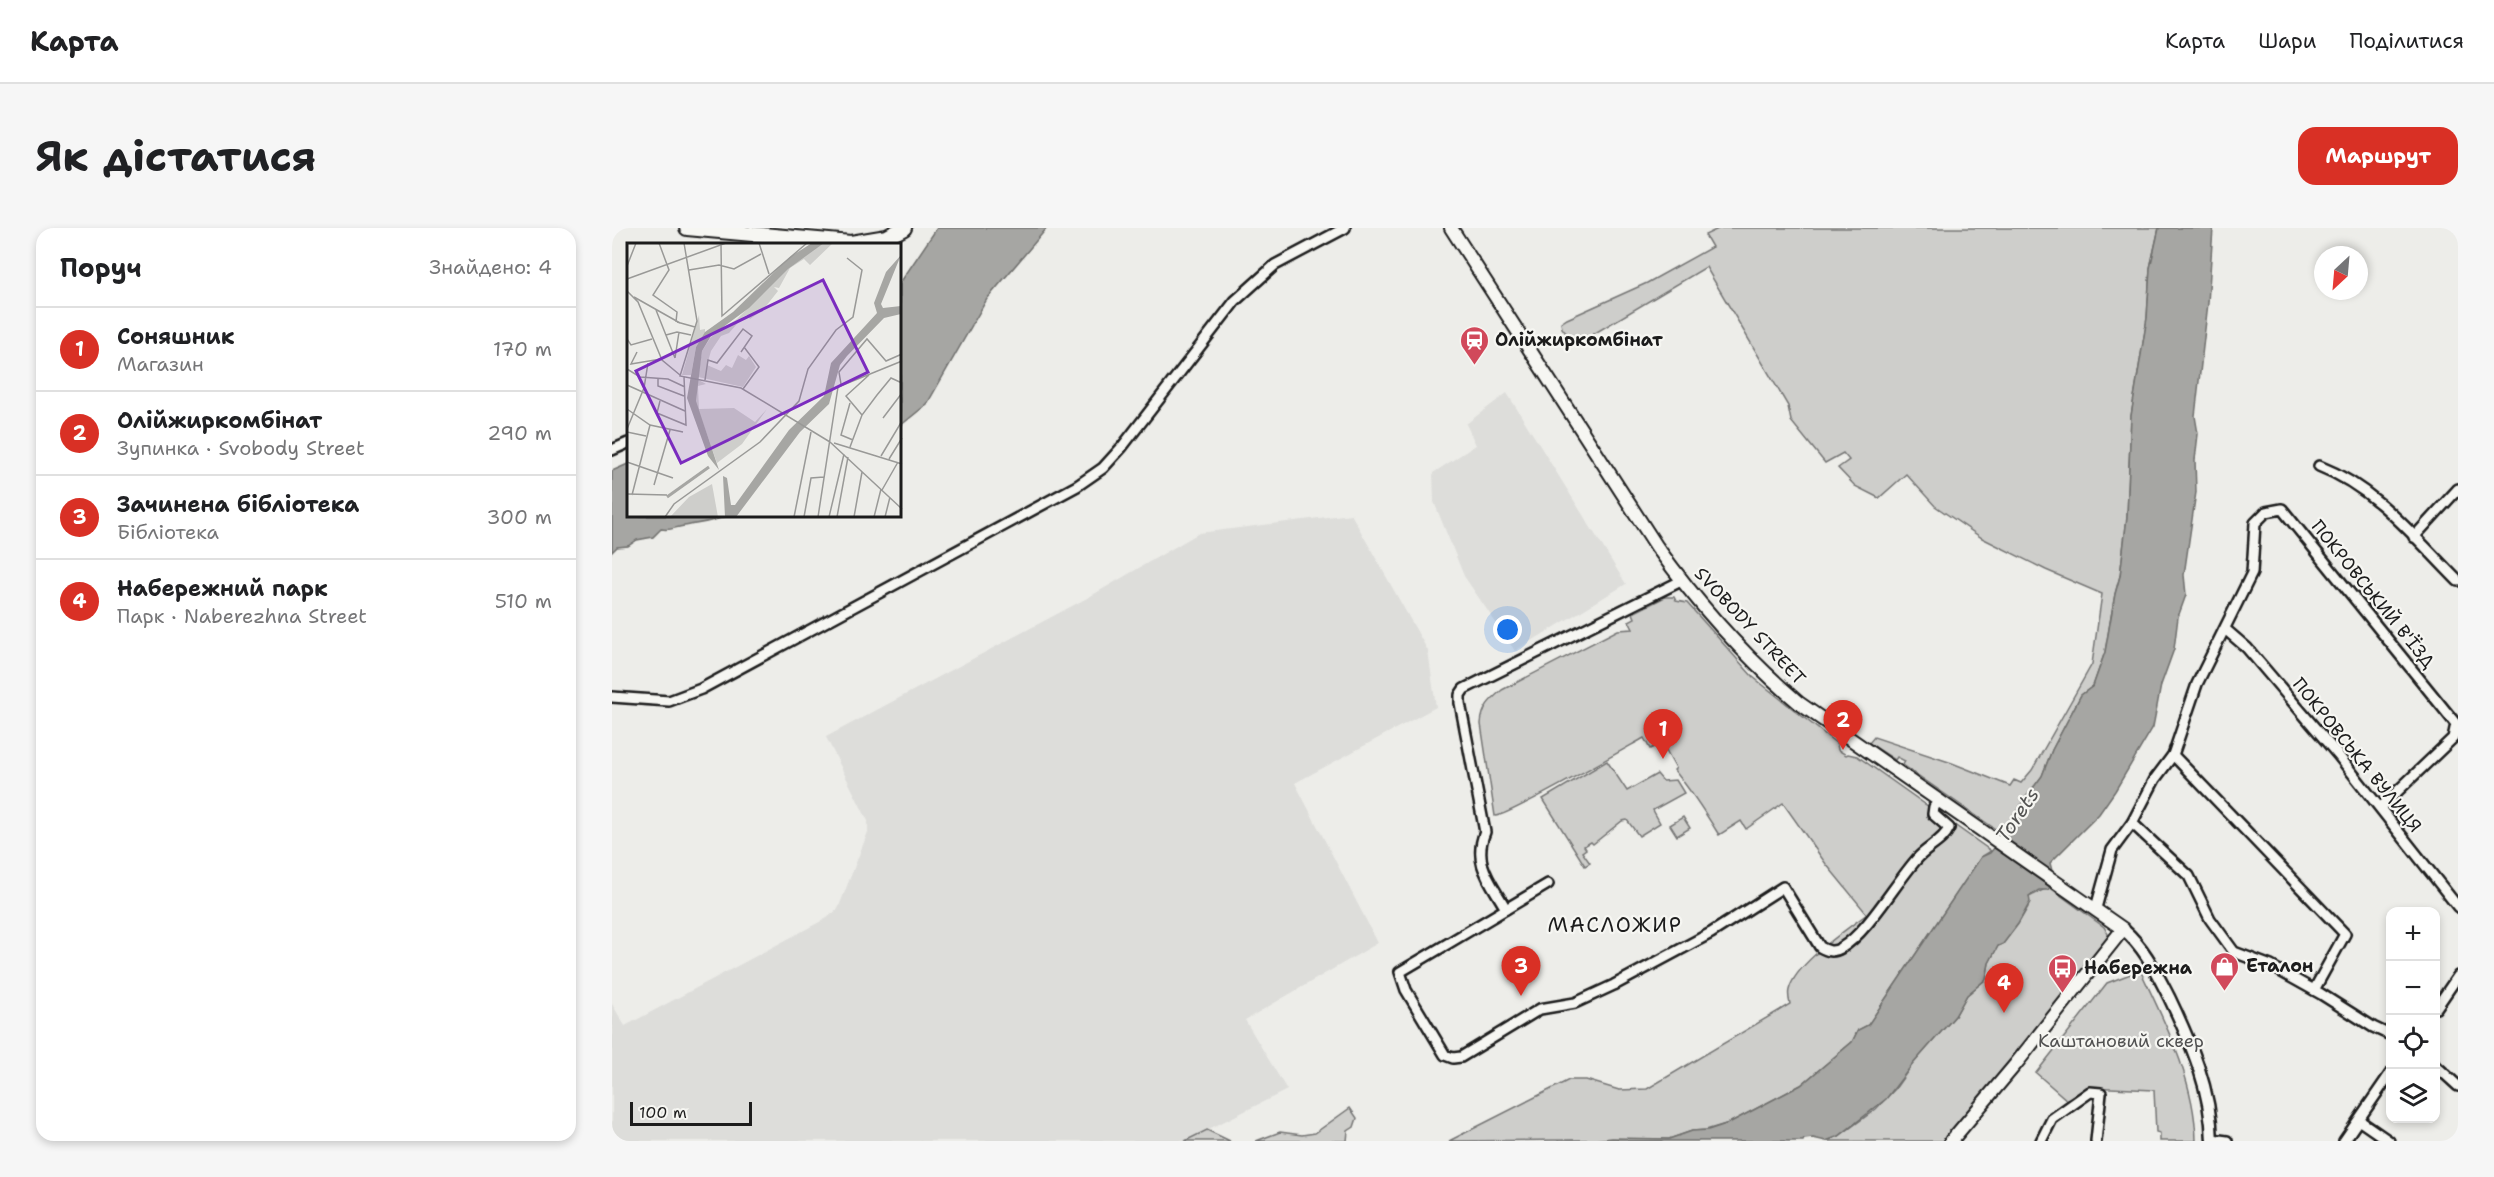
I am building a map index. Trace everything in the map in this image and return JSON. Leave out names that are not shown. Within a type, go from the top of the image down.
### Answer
[{"type":"main road","points":[[687,228],[851,243],[871,243],[904,228]]},
{"type":"main road","name":"SVOBODY STREET","points":[[1451,228],[1611,478],[1681,581],[1755,663],[1799,703],[2123,929]]},
{"type":"main road","points":[[1950,1141],[2015,1065],[2123,929]]},
{"type":"street","points":[[612,697],[669,701],[701,689],[1077,486],[1103,468],[1122,447],[1235,301],[1275,266],[1345,228]]},
{"type":"street","points":[[612,450],[627,443]]},
{"type":"street","points":[[2319,466],[2338,473],[2376,500],[2458,581]]},
{"type":"street","points":[[2414,537],[2458,489]]},
{"type":"street","name":"ПОКРОВСЬКИЙ В'ЇЗД","points":[[2224,629],[2252,573],[2255,523],[2266,512],[2282,509],[2456,724],[2453,738],[2381,807]]},
{"type":"street","points":[[1506,909],[1479,860],[1485,832],[1460,695],[1464,689],[1681,581]]},
{"type":"street","points":[[2096,908],[2112,850],[2132,823],[2156,779],[2173,755],[2198,684],[2224,629]]},
{"type":"street","name":"ПОКРОВСЬКА ВУЛИЦЯ","points":[[2224,629],[2247,648],[2381,807],[2458,907]]},
{"type":"street","points":[[2173,755],[2345,934],[2314,990]]},
{"type":"street","points":[[1548,884],[1400,972],[1406,990],[1445,1055],[1453,1058],[1461,1057],[1545,1007],[1563,1007],[1596,994],[1711,933],[1783,887],[1820,947],[1828,951],[1840,949],[1866,924],[1918,857],[1946,834],[1949,828],[1933,814],[1940,800]]},
{"type":"street","points":[[2132,823],[2189,876],[2210,919],[2234,952],[2271,966],[2386,1033]]},
{"type":"street","name":"SVOBODY STREET","points":[[2123,929],[2147,956],[2184,1029],[2202,1075],[2208,1099],[2212,1140],[2227,1141]]},
{"type":"street","points":[[2440,1002],[2458,976]]},
{"type":"street","points":[[2440,1069],[2458,1086]]},
{"type":"street","points":[[2344,1141],[2386,1082]]},
{"type":"street","points":[[2041,1141],[2052,1119],[2090,1092],[2101,1093],[2096,1141]]},
{"type":"street","points":[[2360,1121],[2389,1141]]},
{"type":"shaded area","points":[[1507,393],[1626,584],[1515,651],[1464,576],[1434,502],[1433,473],[1476,445],[1466,424]]},
{"type":"shaded area","points":[[1351,514],[1428,651],[1436,707],[1295,783],[1378,943],[1245,1020],[1287,1090],[1185,1141],[612,1141],[612,1004],[625,1026],[827,918],[838,909],[868,832],[868,821],[826,737],[1089,597],[1199,533]]},
{"type":"green space","points":[[1720,228],[2159,228],[2150,268],[2147,318],[2131,416],[2127,517],[2120,576],[2105,652],[2093,686],[2081,695],[2052,750],[2042,776],[2024,800],[2004,835],[1903,765],[1905,761],[1897,757],[1895,760],[1869,743],[1874,737],[1952,763],[2010,786],[2014,780],[2021,783],[2032,770],[2092,664],[2102,594],[2046,570],[1982,538],[1935,506],[1906,474],[1879,498],[1855,486],[1838,468],[1849,460],[1843,453],[1825,463],[1791,421],[1788,406],[1706,267],[1575,345],[1562,328],[1561,323],[1567,319],[1647,283],[1712,247],[1705,235]]},
{"type":"green space","points":[[1665,597],[1674,597],[1676,601],[1687,603],[1753,677],[1837,744],[1838,750],[1846,755],[1857,756],[1991,851],[1981,857],[1868,1025],[1858,1030],[1852,1042],[1801,1085],[1729,1123],[1706,1130],[1692,1131],[1669,1139],[1449,1141],[1569,1080],[1586,1080],[1619,1090],[1647,1089],[1790,1004],[1789,990],[1801,969],[1822,948],[1867,914],[1826,864],[1783,803],[1746,829],[1741,821],[1719,835],[1674,770],[1676,768],[1662,743],[1650,749],[1644,738],[1542,795],[1504,814],[1495,816],[1481,724],[1487,704],[1502,690],[1618,630],[1633,629],[1629,621],[1635,618],[1633,613]]},
{"type":"green space","points":[[1607,761],[1627,791],[1657,774],[1663,781],[1676,780],[1684,793],[1653,810],[1660,823],[1639,836],[1627,820],[1622,821],[1593,844],[1591,842],[1584,846],[1586,849],[1582,852],[1590,863],[1585,866],[1543,799]]},
{"type":"green space","points":[[1683,817],[1690,828],[1677,836],[1670,825]]},
{"type":"green space","points":[[2049,887],[2104,927],[2108,934],[2107,943],[2019,1054],[1945,1141],[1826,1141],[1839,1136],[1876,1109],[1895,1089],[1912,1065],[1955,1016],[1967,995],[1986,979],[1989,963],[1998,946],[2003,944],[2018,924],[2028,907],[2029,897]]},
{"type":"green space","name":"Каштановий сквер","points":[[2141,972],[2185,1075],[2196,1141],[2160,1141],[2160,1133],[2156,1132],[2154,1090],[2089,1087],[2067,1100],[2036,1073],[2107,983]]},
{"type":"green space","points":[[1350,1108],[1357,1118],[1354,1127],[1348,1131],[1347,1141],[1256,1141],[1280,1132],[1302,1135],[1315,1133]]},
{"type":"green space","points":[[1207,1130],[1230,1141],[1185,1141]]},
{"type":"water","points":[[937,228],[1047,228],[987,299],[927,404],[902,424],[902,280]]},
{"type":"water","name":"Torets","points":[[2159,228],[2213,228],[2208,303],[2195,416],[2198,434],[2195,460],[2196,492],[2184,575],[2186,595],[2178,617],[2174,649],[2161,685],[2153,727],[2115,791],[2099,814],[2050,863],[2054,879],[2048,890],[2039,890],[2029,896],[2030,902],[2018,924],[2003,944],[1998,946],[1989,963],[1986,979],[1967,995],[1955,1016],[1886,1099],[1839,1136],[1826,1141],[1813,1138],[1803,1141],[1586,1141],[1612,1138],[1669,1139],[1692,1131],[1708,1130],[1729,1123],[1801,1085],[1852,1042],[1858,1030],[1868,1025],[1981,857],[1990,853],[2009,830],[2024,800],[2042,776],[2052,750],[2081,695],[2093,686],[2105,652],[2120,576],[2127,517],[2131,416],[2147,318],[2150,268]]},
{"type":"water","points":[[627,464],[627,518],[721,518],[661,529],[653,537],[637,540],[628,546],[617,547],[612,552],[612,471]]},
{"type":"place","name":"Олійжиркомбiнат","points":[[1474,366]]},
{"type":"place","name":"Олійжиркомбінат","points":[[1843,750]]},
{"type":"place","name":"Соняшник","points":[[1663,759]]},
{"type":"place","name":"Еталон","points":[[2225,992]]},
{"type":"place","name":"Набережна","points":[[2063,994]]},
{"type":"place","name":"Зачинена бібліотека","points":[[1521,996]]},
{"type":"place","name":"Набережний парк","points":[[2004,1013]]},
{"type":"district","name":"МАСЛОЖИР","points":[[1615,925]]}]
